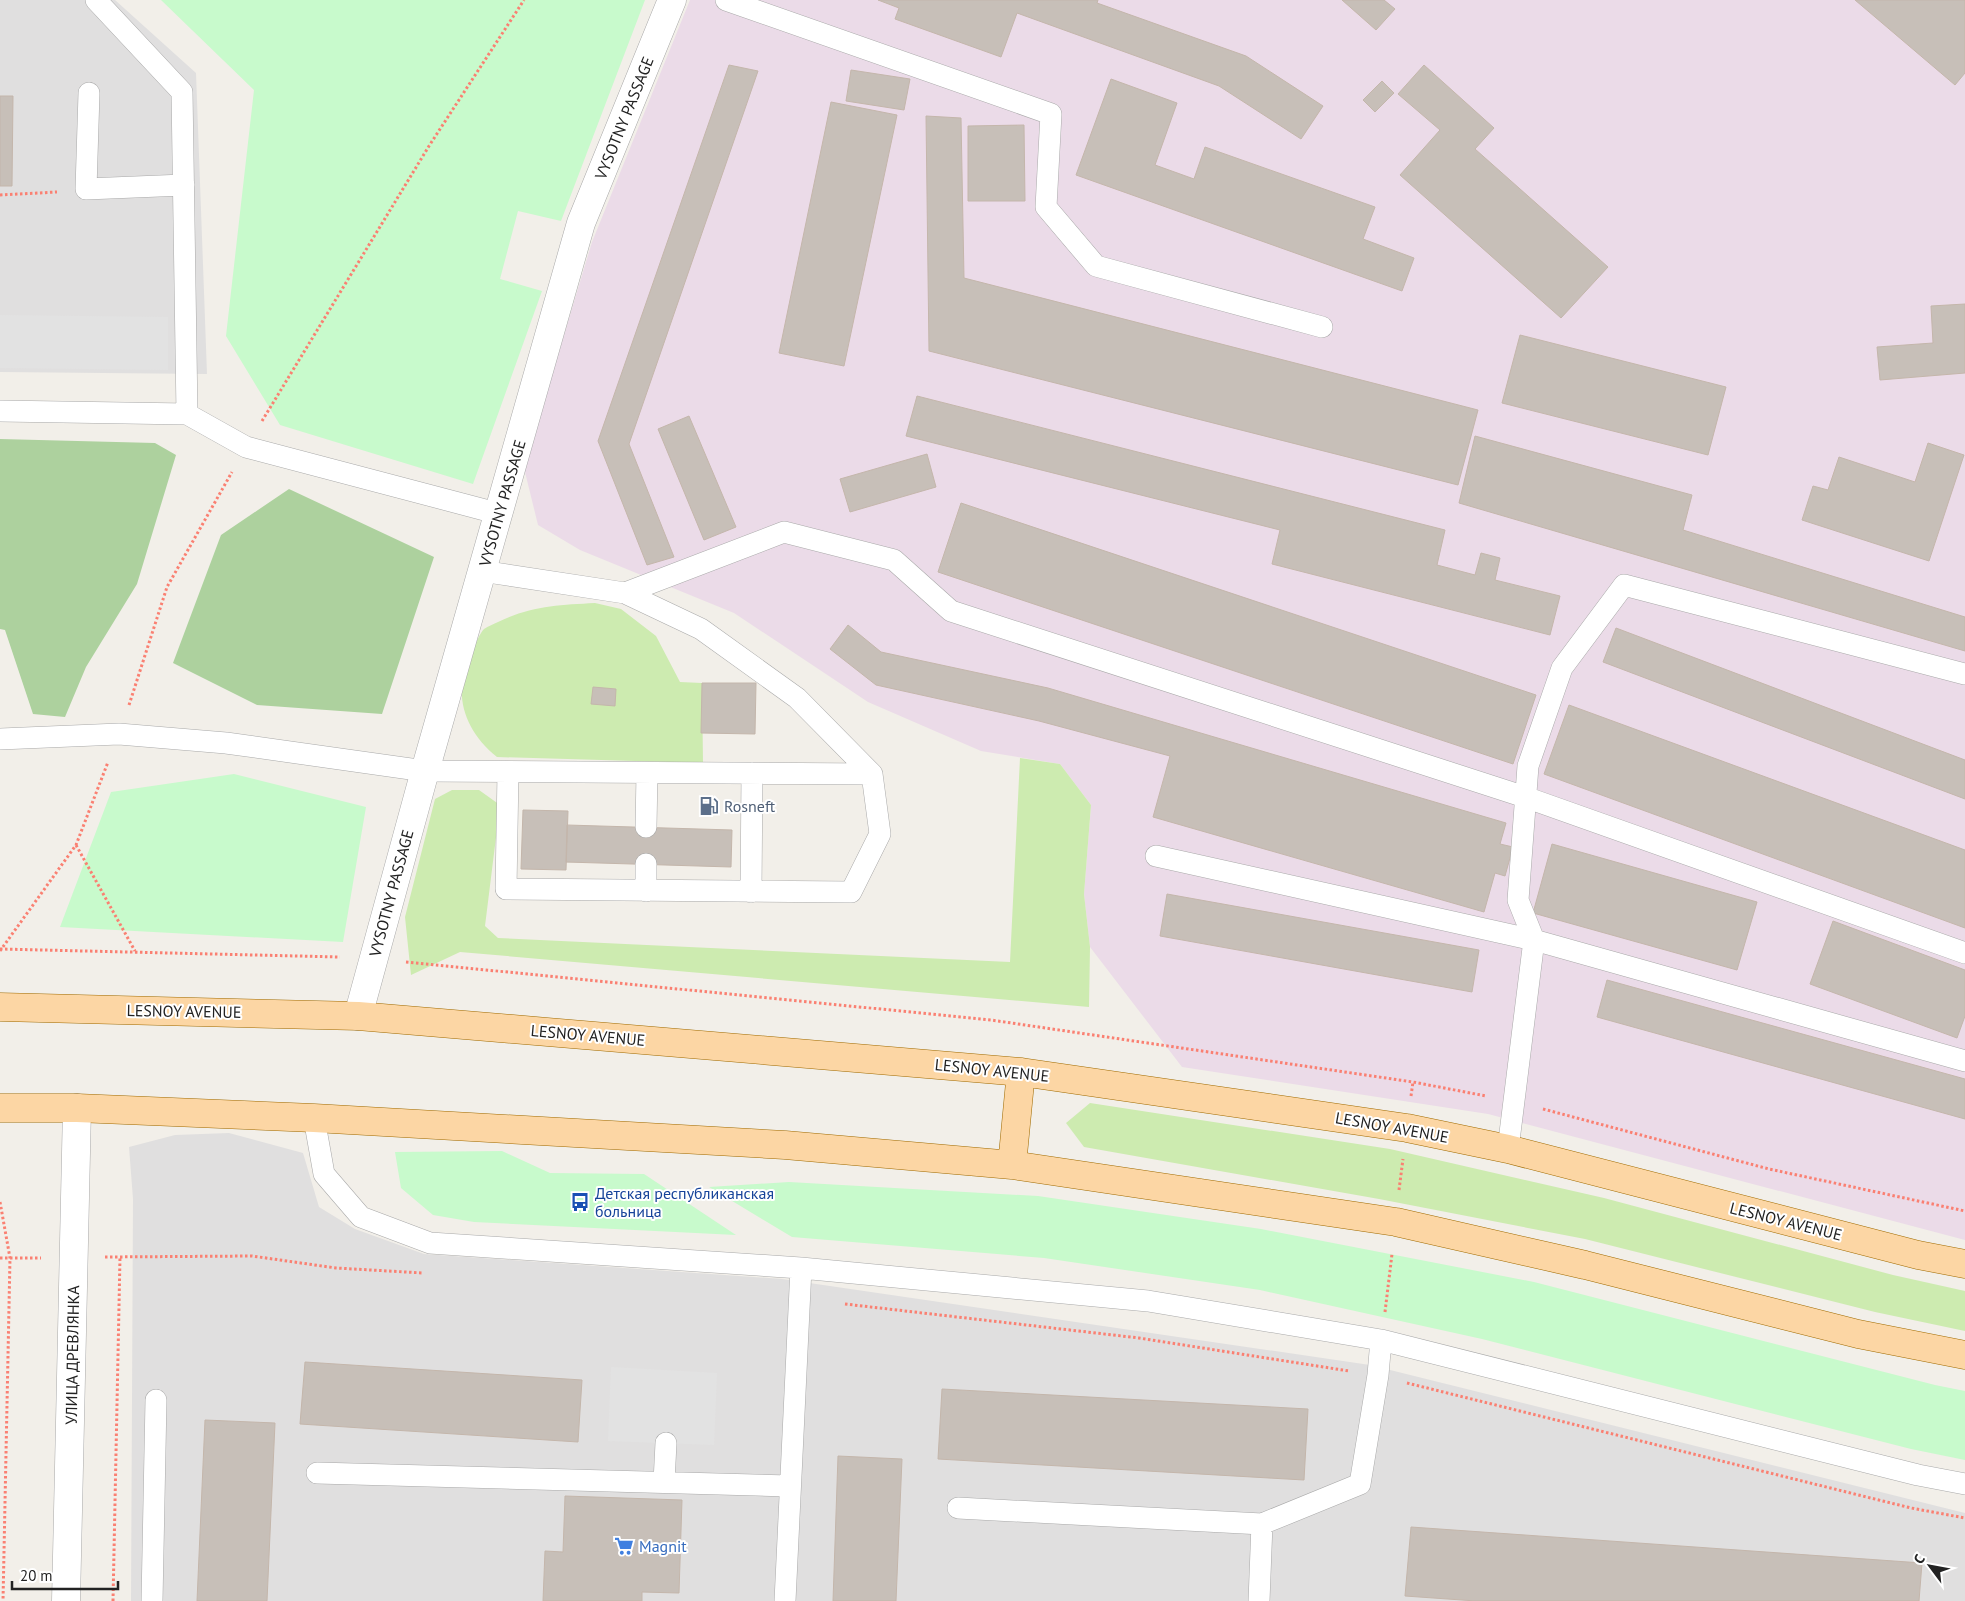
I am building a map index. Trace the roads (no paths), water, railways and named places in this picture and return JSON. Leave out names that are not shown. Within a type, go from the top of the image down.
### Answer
[{"type":"main road","name":"LESNOY AVENUE","points":[[0,1007],[358,1016],[1021,1072],[1407,1128],[1508,1149],[1918,1255],[1965,1264]]},
{"type":"main road","points":[[1012,1164],[1021,1072]]},
{"type":"main road","points":[[0,1108],[77,1108],[314,1118],[785,1145],[1012,1164],[1396,1222],[1585,1265],[1858,1334],[1965,1355]]},
{"type":"street","name":"VYSOTNY PASSAGE","points":[[358,1016],[481,571],[500,514],[581,223],[672,0]]},
{"type":"street","name":"УЛИЦА ДРЕВЛЯНКА","points":[[66,1601],[77,1108]]},
{"type":"lane","points":[[96,0],[182,92],[187,414]]},
{"type":"lane","points":[[726,0],[1051,114],[1046,207],[1096,266],[1322,327]]},
{"type":"lane","points":[[89,93],[86,189],[184,185]]},
{"type":"lane","points":[[0,411],[187,414],[246,447],[500,514]]},
{"type":"lane","points":[[625,593],[784,532],[894,560],[951,611],[1526,797],[1965,953]]},
{"type":"lane","points":[[481,571],[625,593],[701,629],[789,693],[872,774],[880,834],[851,892],[506,890],[508,772]]},
{"type":"lane","points":[[1508,1149],[1534,940],[1518,900],[1528,766],[1562,668],[1624,585],[1965,674]]},
{"type":"lane","points":[[0,739],[119,734],[226,743],[425,771],[872,774]]},
{"type":"lane","points":[[646,827],[647,773]]},
{"type":"lane","points":[[751,892],[752,774]]},
{"type":"lane","points":[[1156,856],[1534,940],[1965,1061]]},
{"type":"lane","points":[[646,864],[646,891]]},
{"type":"lane","points":[[314,1118],[324,1174],[361,1217],[430,1243],[801,1268],[1148,1301],[1381,1340],[1918,1475],[1965,1484]]},
{"type":"lane","points":[[785,1601],[788,1486],[801,1268]]},
{"type":"lane","points":[[958,1508],[1262,1524],[1360,1484],[1378,1376],[1381,1340]]},
{"type":"lane","points":[[152,1601],[156,1400]]},
{"type":"lane","points":[[664,1482],[666,1443]]},
{"type":"lane","points":[[317,1473],[788,1486]]},
{"type":"lane","points":[[1259,1601],[1262,1524]]},
{"type":"place","name":"Rosneft","points":[[709,806]]},
{"type":"place","name":"Детская республиканская больница","points":[[580,1202]]},
{"type":"place","name":"Magnit","points":[[624,1546]]}]
